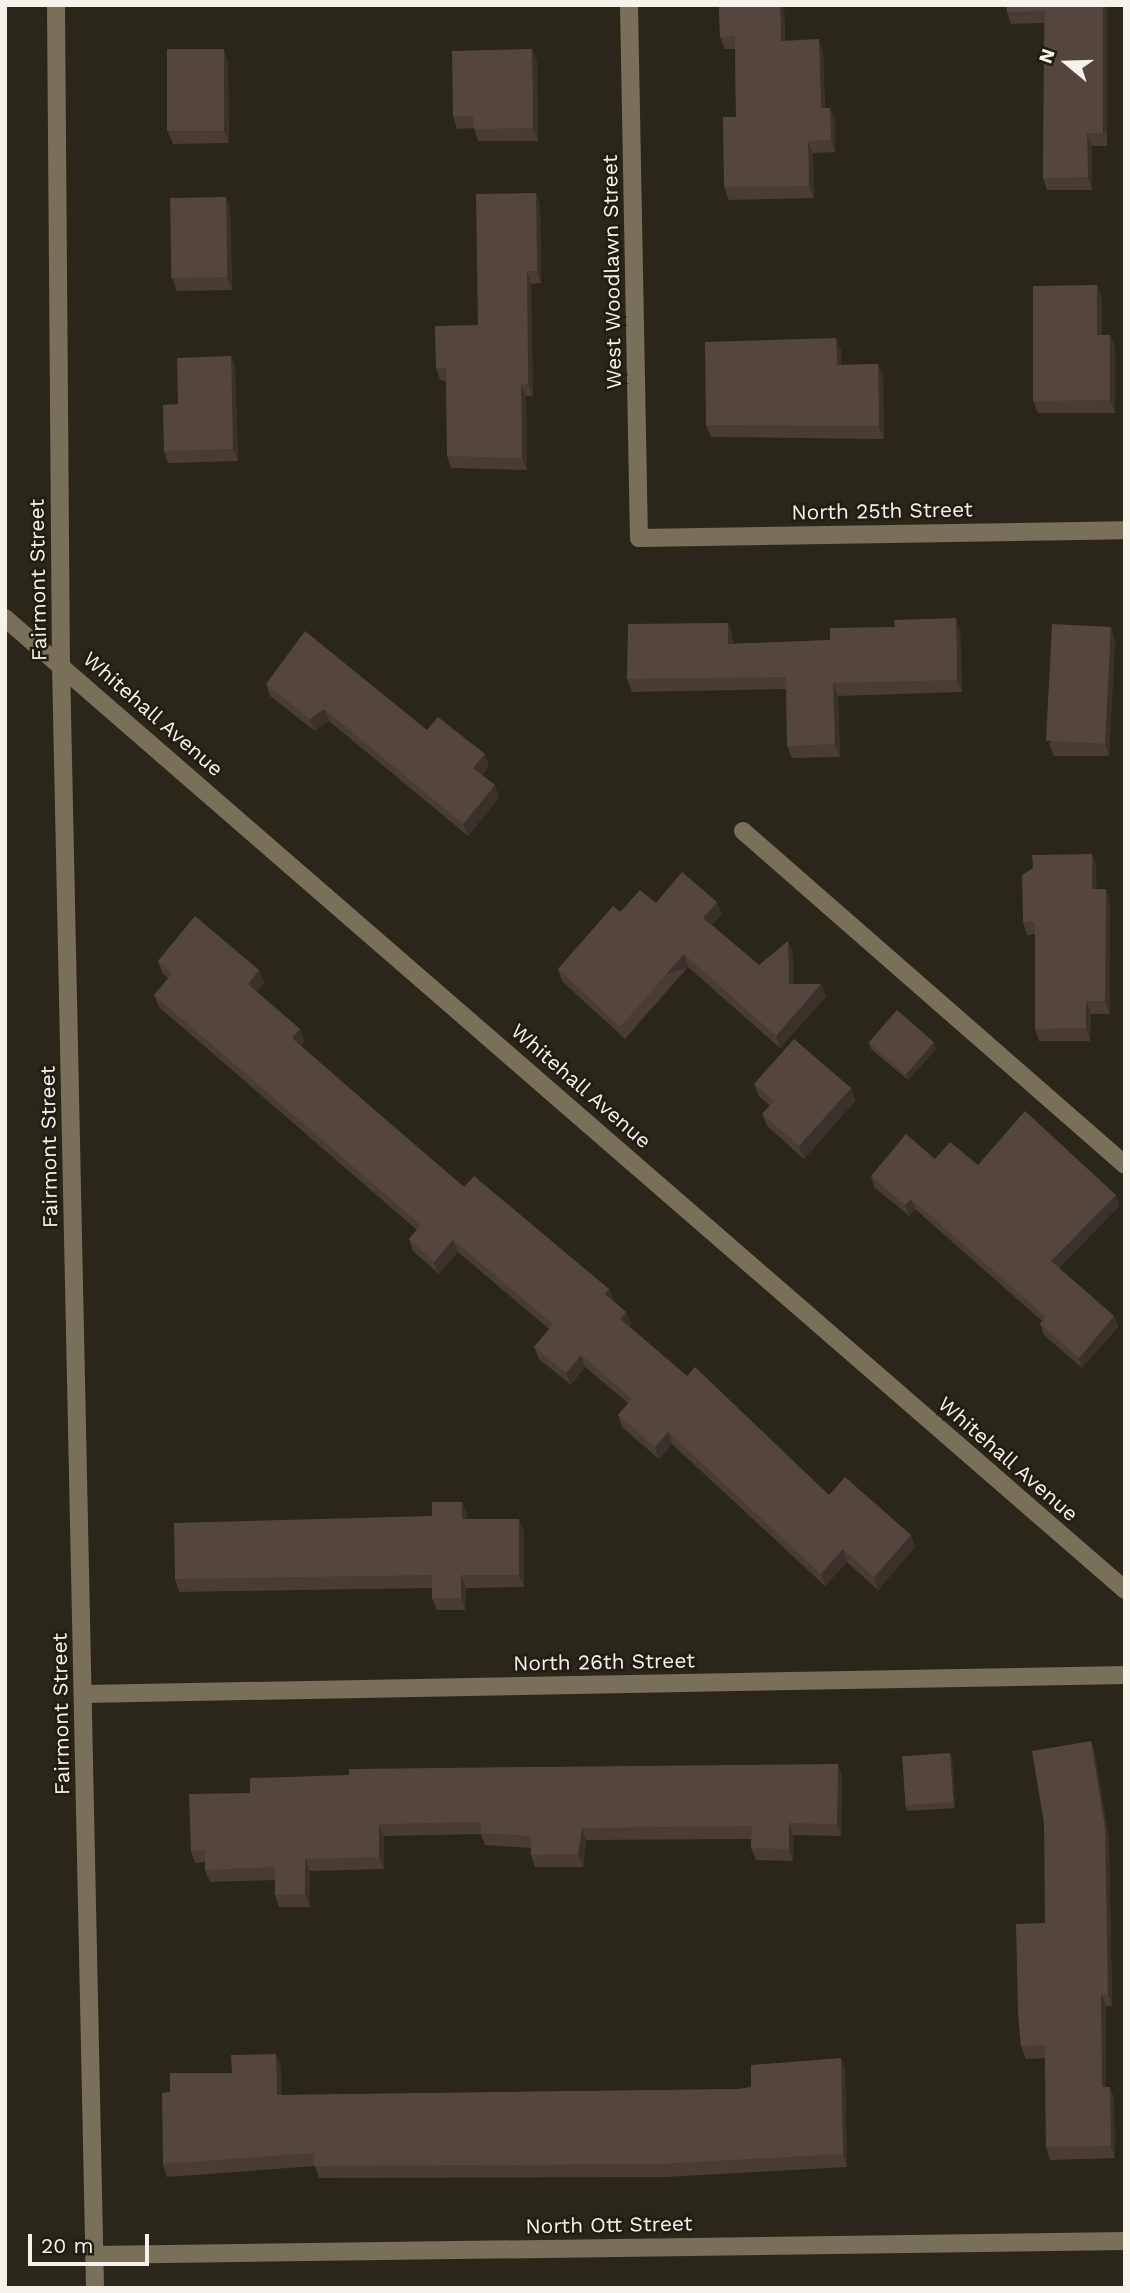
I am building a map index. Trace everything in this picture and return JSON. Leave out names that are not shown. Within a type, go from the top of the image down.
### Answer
[{"type":"street","name":"Fairmont Street","points":[[56,5],[61,664],[95,2288]]},
{"type":"street","name":"West Woodlawn Street","points":[[629,5],[639,538]]},
{"type":"street","name":"North 25th Street","points":[[639,538],[1125,530]]},
{"type":"street","name":"Whitehall Avenue","points":[[5,618],[1125,1590]]},
{"type":"street","points":[[743,831],[1125,1165]]},
{"type":"street","name":"North 26th Street","points":[[84,1694],[1125,1675]]},
{"type":"street","name":"North Ott Street","points":[[95,2255],[1125,2241]]},
{"type":"building","points":[[719,5],[780,5],[781,41],[819,39],[821,108],[830,108],[831,140],[808,141],[809,186],[724,187],[723,117],[736,117],[735,36],[720,37]]},
{"type":"building","points":[[1007,5],[1103,5],[1103,133],[1087,133],[1088,177],[1043,178],[1045,11],[1007,12]]},
{"type":"building","points":[[167,49],[224,49],[224,131],[167,131]]},
{"type":"building","points":[[532,49],[533,128],[474,129],[473,116],[453,116],[452,51]]},
{"type":"building","points":[[536,193],[537,271],[527,271],[528,384],[521,384],[522,458],[447,456],[446,368],[436,368],[435,326],[478,325],[476,194]]},
{"type":"building","points":[[226,197],[227,277],[171,278],[170,198]]},
{"type":"building","points":[[1097,285],[1097,335],[1110,335],[1110,400],[1033,401],[1033,286]]},
{"type":"building","points":[[836,338],[837,365],[878,364],[879,426],[706,425],[705,342]]},
{"type":"building","points":[[231,356],[233,449],[164,451],[163,405],[178,404],[177,358]]},
{"type":"building","points":[[956,618],[957,680],[833,683],[835,744],[787,746],[786,677],[627,679],[628,624],[728,623],[728,644],[830,640],[830,628],[895,627],[894,620]]},
{"type":"building","points":[[1052,624],[1111,627],[1105,744],[1046,741]]},
{"type":"building","points":[[305,631],[427,730],[438,717],[485,754],[473,768],[495,785],[463,824],[324,709],[310,719],[266,684]]},
{"type":"building","points":[[1092,854],[1092,889],[1106,889],[1105,1001],[1086,1001],[1086,1028],[1035,1029],[1035,922],[1023,922],[1022,875],[1033,868],[1032,855]]},
{"type":"building","points":[[682,872],[717,902],[703,918],[759,965],[788,941],[789,984],[821,984],[776,1036],[684,954],[620,1027],[558,969],[613,906],[620,912],[640,890],[656,903]]},
{"type":"building","points":[[195,916],[259,970],[248,984],[300,1029],[292,1038],[381,1116],[464,1187],[474,1176],[609,1289],[605,1294],[626,1312],[620,1319],[687,1376],[695,1367],[829,1495],[845,1477],[911,1535],[874,1577],[843,1549],[821,1574],[668,1432],[655,1447],[618,1415],[632,1399],[581,1355],[566,1373],[534,1347],[553,1324],[453,1240],[434,1262],[409,1239],[421,1225],[154,995],[172,974],[158,961]]},
{"type":"building","points":[[897,1010],[934,1042],[906,1075],[869,1042]]},
{"type":"building","points":[[794,1039],[851,1088],[799,1146],[762,1114],[774,1101],[754,1084]]},
{"type":"building","points":[[1025,1111],[1116,1195],[1051,1261],[1114,1316],[1079,1358],[1040,1324],[1046,1317],[911,1199],[905,1205],[871,1176],[906,1134],[935,1159],[950,1142],[978,1165]]},
{"type":"building","points":[[432,1502],[462,1502],[462,1519],[519,1519],[519,1575],[461,1575],[461,1598],[432,1598],[432,1575],[175,1579],[174,1523],[432,1516]]},
{"type":"building","points":[[1091,1741],[1105,1827],[1108,1994],[1101,1994],[1102,2087],[1110,2087],[1111,2146],[1046,2147],[1045,2045],[1021,2046],[1018,2013],[1016,1924],[1045,1923],[1044,1823],[1032,1751]]},
{"type":"building","points":[[950,1753],[953,1802],[906,1805],[902,1756]]},
{"type":"building","points":[[838,1764],[837,1824],[789,1823],[789,1849],[751,1848],[752,1826],[582,1828],[578,1854],[531,1855],[531,1836],[481,1833],[481,1822],[379,1824],[379,1857],[305,1859],[305,1894],[275,1895],[275,1867],[205,1870],[205,1850],[191,1851],[189,1794],[250,1793],[250,1778],[349,1775],[349,1769]]},
{"type":"building","points":[[276,2054],[277,2095],[739,2089],[751,2087],[751,2065],[841,2058],[843,2154],[660,2164],[314,2166],[314,2153],[163,2164],[162,2093],[170,2092],[170,2073],[232,2073],[231,2055]]}]
